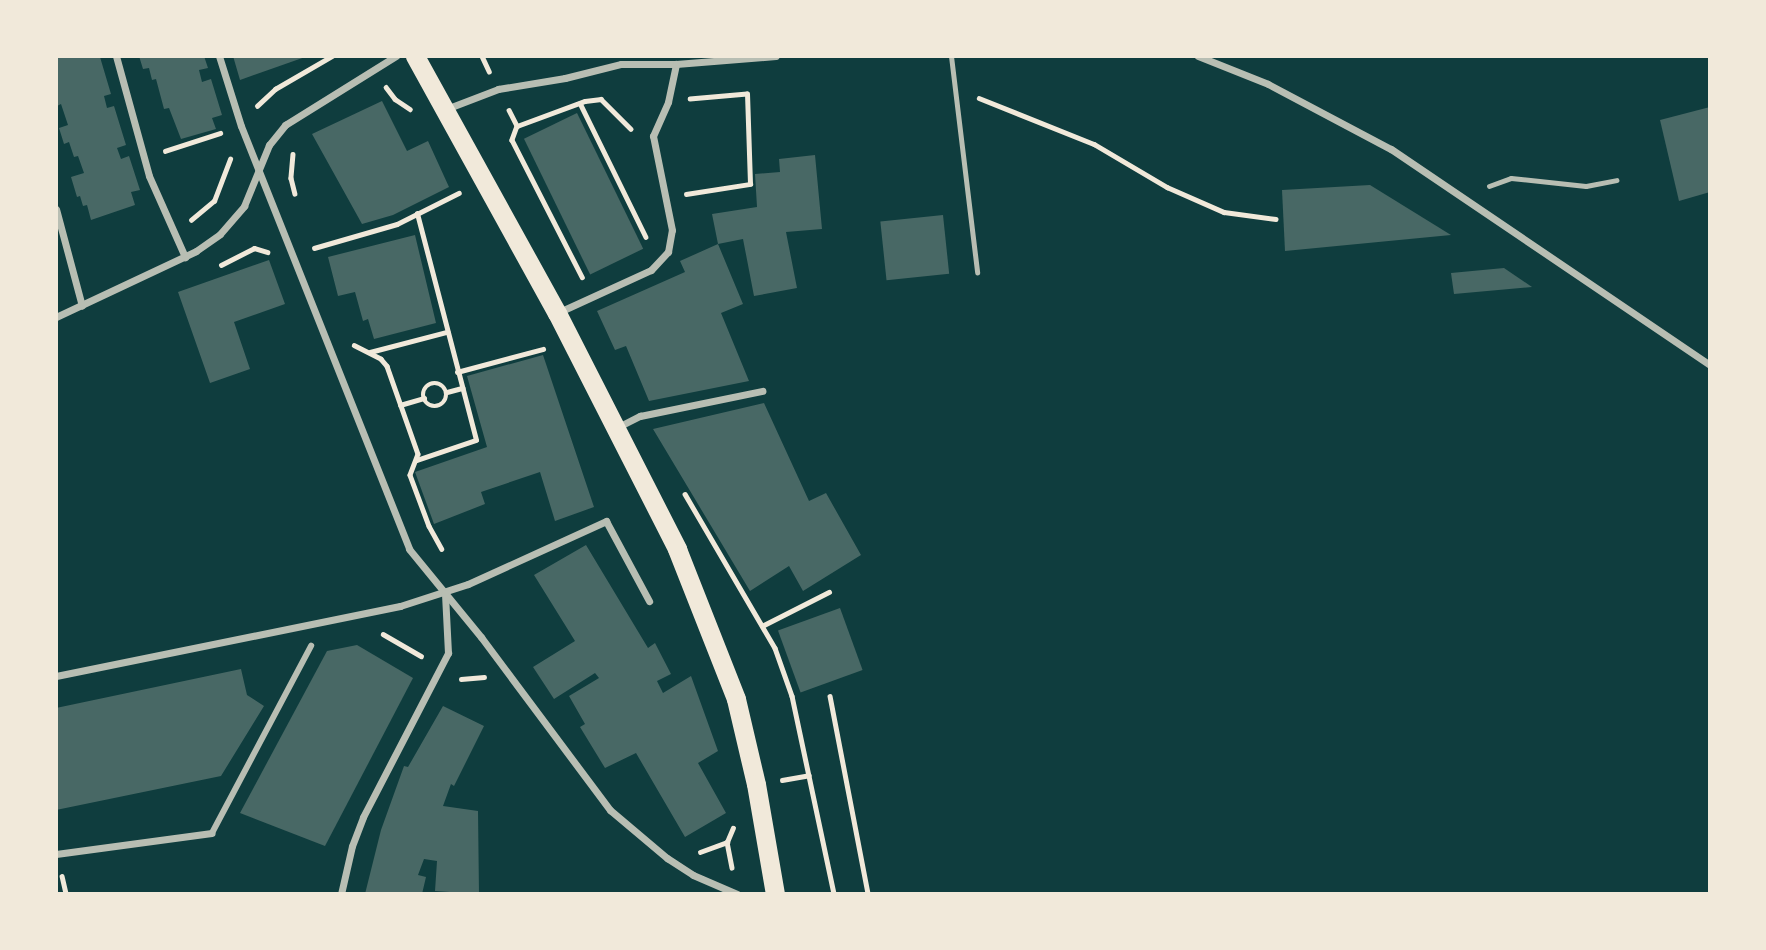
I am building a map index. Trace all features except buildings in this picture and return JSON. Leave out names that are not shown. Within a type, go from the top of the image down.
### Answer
[{"type":"highway","points":[[415,56],[557,313],[677,548],[733,687],[756,784],[775,894]]},
{"type":"street","points":[[117,56],[144,160],[185,257]]},
{"type":"street","points":[[219,56],[257,169],[409,549],[445,592],[610,810],[667,858],[693,875],[737,894]]},
{"type":"street","points":[[56,317],[185,257],[220,234],[237,218],[269,145],[285,125],[396,56]]},
{"type":"street","points":[[446,110],[498,89],[565,78],[620,60],[676,64],[776,56]]},
{"type":"street","points":[[1198,56],[1268,84],[1391,149],[1710,365]]},
{"type":"street","points":[[557,313],[651,270],[668,252],[672,230],[653,136],[668,102],[676,64]]},
{"type":"street","points":[[56,209],[82,306]]},
{"type":"street","points":[[616,428],[640,416],[762,391]]},
{"type":"street","points":[[56,676],[400,606],[468,584],[606,521],[649,601]]},
{"type":"street","points":[[341,894],[352,846],[363,817],[448,653],[445,592]]},
{"type":"street","points":[[56,854],[212,833],[311,646]]},
{"type":"lane","points":[[951,56],[977,272]]},
{"type":"lane","points":[[1489,186],[1511,178],[1586,186],[1616,180]]},
{"type":"path","points":[[144,160],[241,126],[275,89],[332,56]]},
{"type":"path","points":[[377,97],[388,91]]},
{"type":"path","points":[[668,102],[747,94],[750,184],[682,195],[680,182]]},
{"type":"path","points":[[517,126],[580,103],[601,99],[629,129],[656,129]]},
{"type":"path","points":[[986,101],[1094,144],[1167,187],[1224,212],[1276,219]]},
{"type":"path","points":[[580,103],[650,244]]},
{"type":"path","points":[[295,150],[291,178],[296,200]]},
{"type":"path","points":[[313,248],[397,223],[460,193]]},
{"type":"path","points":[[416,460],[476,440],[417,214]]},
{"type":"path","points":[[309,236],[318,259]]},
{"type":"path","points":[[212,269],[254,248],[264,249],[274,259]]},
{"type":"path","points":[[368,353],[447,331]]},
{"type":"path","points":[[348,337],[353,344],[381,359],[387,366],[418,454],[410,475],[429,526],[468,584]]},
{"type":"path","points":[[432,383],[439,383],[447,392],[446,399],[437,407],[426,402],[424,398],[424,391],[432,383]]},
{"type":"path","points":[[447,392],[461,388]]},
{"type":"path","points":[[400,405],[424,398]]},
{"type":"path","points":[[762,626],[829,592]]},
{"type":"path","points":[[377,632],[424,658],[425,665]]},
{"type":"path","points":[[830,696],[868,894]]},
{"type":"path","points":[[809,775],[834,894]]},
{"type":"path","points":[[697,852],[727,842],[733,824]]}]
